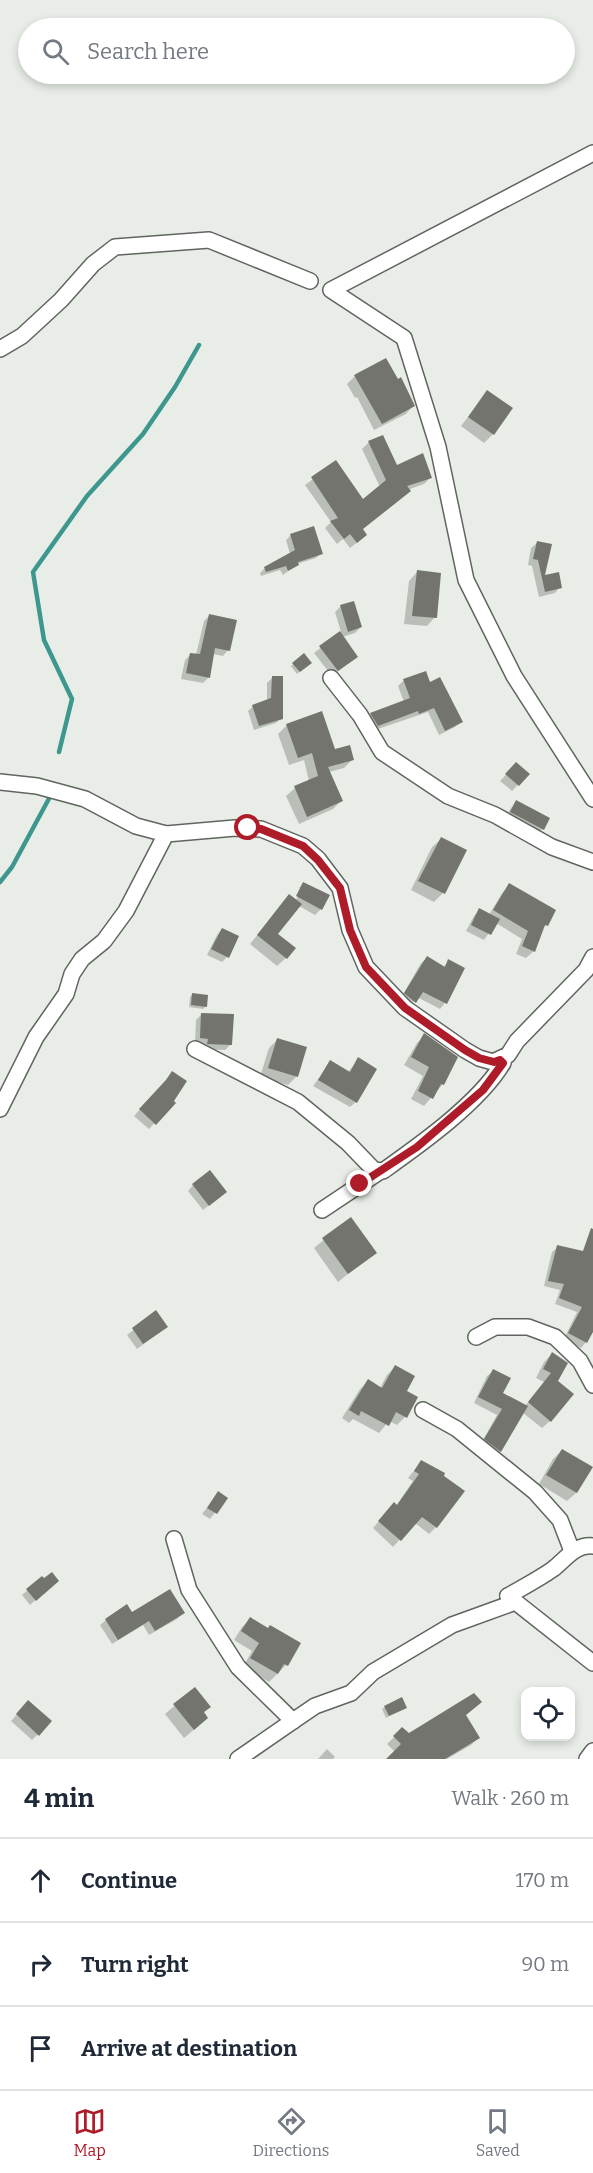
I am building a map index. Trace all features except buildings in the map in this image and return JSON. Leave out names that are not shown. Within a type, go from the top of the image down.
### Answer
[{"type":"street","points":[[593,153],[331,290],[404,338],[438,447],[466,580],[514,676],[593,799]]},
{"type":"street","points":[[0,349],[22,336],[61,300],[93,264],[115,247],[209,240],[310,281]]},
{"type":"street","points":[[331,678],[360,715],[382,752],[448,796],[495,815],[552,847],[593,862]]},
{"type":"street","points":[[0,782],[37,786],[85,799],[136,826],[166,834],[235,828],[261,829],[303,846],[318,860],[340,888],[350,930],[366,967],[405,1008],[479,1058],[494,1062],[508,1055],[517,1041],[586,970],[593,957]]},
{"type":"street","points":[[0,1108],[36,1037],[66,994],[72,974],[82,959],[104,941],[126,911],[166,834]]},
{"type":"street","points":[[195,1049],[298,1102],[379,1172]]},
{"type":"street","points":[[322,1210],[417,1147],[483,1090],[503,1063],[500,1060]]},
{"type":"street","points":[[476,1337],[495,1327],[528,1327],[555,1337],[580,1361],[593,1385]]},
{"type":"street","points":[[423,1410],[457,1429],[535,1492],[560,1520],[572,1551]]},
{"type":"street","points":[[174,1539],[189,1590],[238,1667],[293,1721]]},
{"type":"street","points":[[508,1596],[554,1568],[572,1551],[587,1545],[593,1546]]},
{"type":"street","points":[[238,1759],[315,1706],[351,1693],[373,1672],[452,1625],[510,1604],[508,1596]]},
{"type":"street","points":[[508,1596],[593,1663]]},
{"type":"street","points":[[587,1759],[593,1751]]},
{"type":"waterway","points":[[59,752],[72,699],[44,640],[33,572],[87,496],[143,434],[175,387],[199,345]]},
{"type":"waterway","points":[[0,882],[12,867],[52,793]]},
{"type":"route","points":[[248,828],[261,829],[303,846],[318,860],[340,888],[350,930],[366,967],[405,1008],[479,1058],[494,1062],[500,1060],[503,1063],[483,1090],[417,1147],[360,1184]]}]
